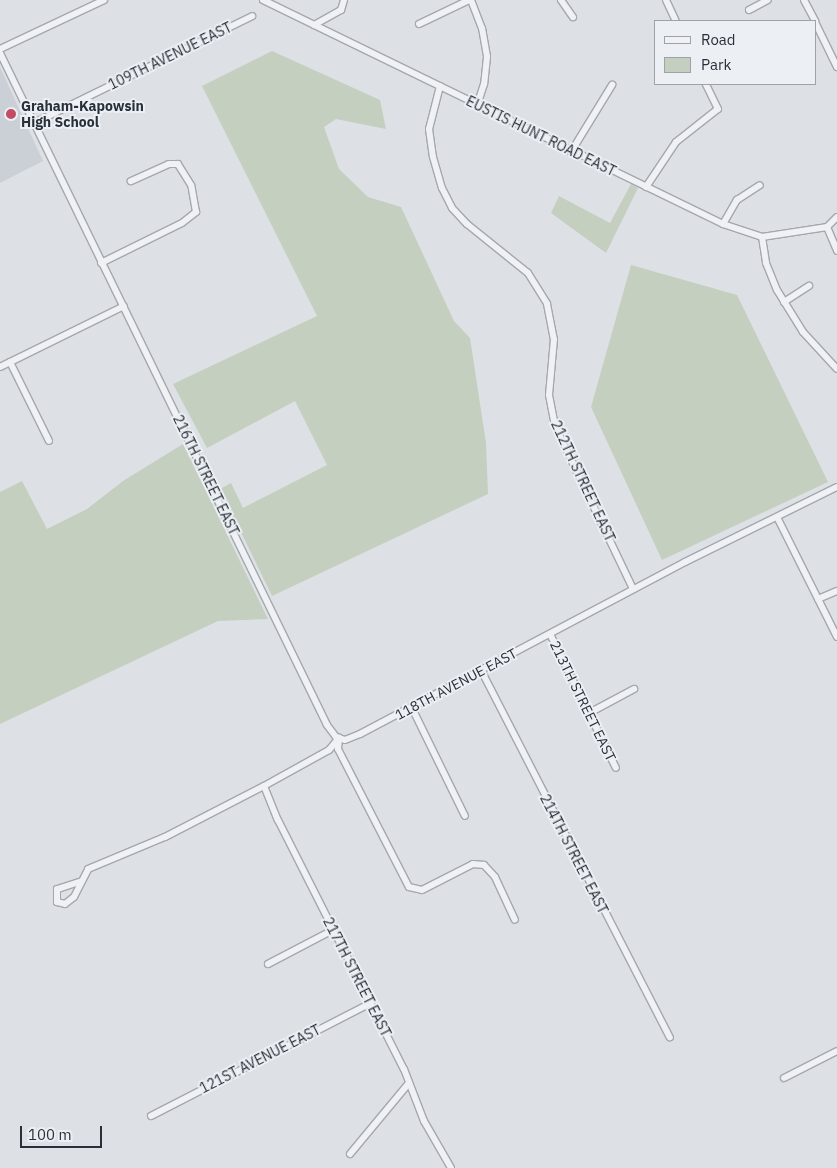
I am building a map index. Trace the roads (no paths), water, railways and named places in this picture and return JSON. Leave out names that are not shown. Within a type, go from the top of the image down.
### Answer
[{"type":"street","points":[[0,49],[104,0]]},
{"type":"street","name":"EUSTIS HUNT ROAD EAST","points":[[263,0],[571,152],[723,224],[762,237],[827,227]]},
{"type":"street","points":[[314,25],[341,10],[344,0]]},
{"type":"street","points":[[419,24],[470,0],[482,28],[487,57],[486,74],[477,105]]},
{"type":"street","points":[[561,0],[573,17]]},
{"type":"street","points":[[666,0],[676,20]]},
{"type":"street","points":[[749,10],[768,0]]},
{"type":"street","points":[[804,0],[814,20]]},
{"type":"street","name":"109TH AVENUE EAST","points":[[34,123],[252,16]]},
{"type":"street","points":[[817,26],[837,68]]},
{"type":"street","name":"216TH STREET EAST","points":[[0,54],[327,725],[339,738],[338,749],[405,882],[415,891],[473,864],[484,865],[495,877],[515,920]]},
{"type":"street","points":[[571,152],[612,85]]},
{"type":"street","points":[[646,187],[676,142],[718,109],[706,85]]},
{"type":"street","name":"212TH STREET EAST","points":[[440,86],[429,129],[433,158],[442,188],[452,208],[467,224],[528,274],[547,304],[554,340],[549,395],[556,426],[633,589]]},
{"type":"street","points":[[101,262],[182,223],[196,212],[191,185],[178,164],[169,164],[131,181]]},
{"type":"street","points":[[723,224],[737,200],[760,185]]},
{"type":"street","points":[[837,217],[827,227],[837,251]]},
{"type":"street","points":[[762,237],[769,272],[784,302],[803,332],[837,369]]},
{"type":"street","points":[[784,302],[808,286]]},
{"type":"street","points":[[0,367],[124,306]]},
{"type":"street","points":[[10,362],[49,441]]},
{"type":"street","name":"118TH AVENUE EAST","points":[[339,738],[351,739],[633,589],[837,487]]},
{"type":"street","points":[[777,518],[837,637]]},
{"type":"street","points":[[818,598],[837,591]]},
{"type":"street","name":"213TH STREET EAST","points":[[550,634],[591,712],[616,768]]},
{"type":"street","name":"214TH STREET EAST","points":[[481,670],[670,1037]]},
{"type":"street","points":[[591,712],[634,689]]},
{"type":"street","points":[[412,708],[465,816]]},
{"type":"street","points":[[82,881],[57,889],[57,902],[60,905],[70,902],[82,881],[88,869],[165,837],[264,786],[329,750],[339,738]]},
{"type":"street","name":"217TH STREET EAST","points":[[264,786],[266,796],[410,1083],[424,1120],[451,1168]]},
{"type":"street","points":[[268,964],[333,930]]},
{"type":"street","name":"121ST AVENUE EAST","points":[[150,1116],[371,1004]]},
{"type":"street","points":[[784,1078],[837,1051]]},
{"type":"street","points":[[350,1154],[410,1083]]},
{"type":"place","name":"Graham-Kapowsin High School","points":[[11,114]]}]
